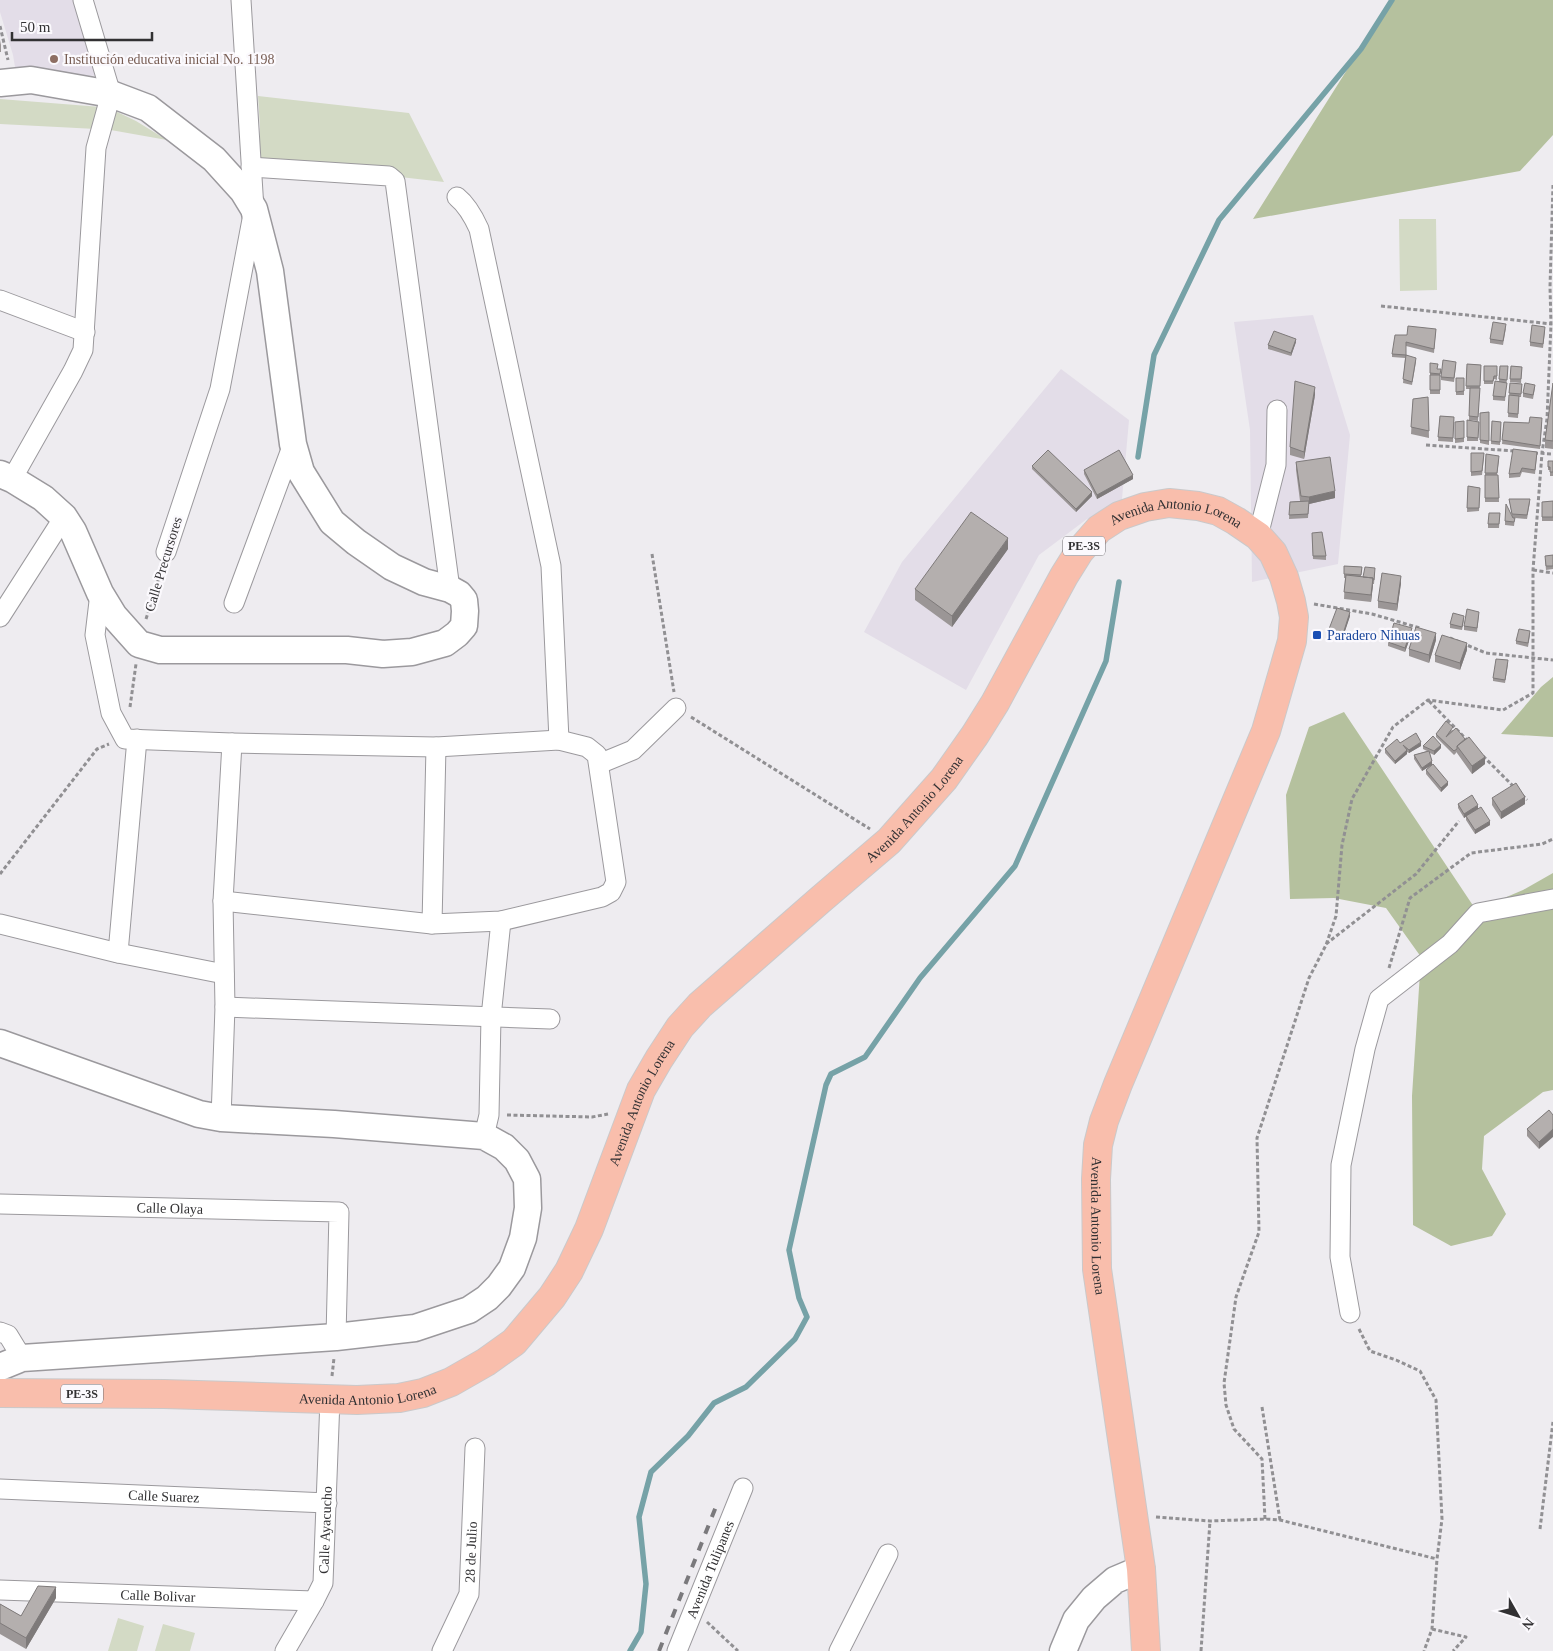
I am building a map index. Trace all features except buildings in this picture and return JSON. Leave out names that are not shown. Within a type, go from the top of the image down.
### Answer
[{"type":"highway","name":"Avenida Antonio Lorena","points":[[0,1393],[164,1394],[373,1400],[399,1398],[424,1393],[451,1382],[486,1362],[514,1342],[532,1323],[569,1271],[589,1229],[642,1090],[680,1027],[700,1005],[889,841],[944,779],[995,704],[1078,552],[1099,529],[1119,516],[1145,507],[1169,503],[1198,506],[1218,512],[1236,521],[1258,536],[1272,553],[1284,577],[1294,617],[1292,641],[1266,731],[1118,1084],[1104,1121],[1098,1145],[1096,1179],[1097,1269],[1141,1569],[1146,1651]]},
{"type":"main road","points":[[6,82],[31,80],[111,94],[148,108],[214,159],[243,191],[254,209],[270,271],[293,444],[301,472],[332,522],[356,542],[392,568],[459,594],[464,600],[464,626],[445,643],[412,652],[383,654],[347,650],[160,650],[139,644],[114,616],[100,593],[73,531],[64,517],[43,498],[6,477]]},
{"type":"main road","points":[[0,1044],[199,1114],[221,1118],[334,1124],[486,1125],[517,1160],[528,1179],[528,1208],[523,1238],[512,1268],[500,1286],[487,1298],[469,1310],[415,1328],[336,1337],[11,1363]]},
{"type":"main road","points":[[1063,1651],[1076,1620],[1094,1598],[1115,1580],[1141,1569]]},
{"type":"street","points":[[6,477],[73,372],[83,350],[96,148],[111,94],[83,0]]},
{"type":"street","name":"Calle Precursores","points":[[166,552],[220,389],[254,209],[241,0]]},
{"type":"street","points":[[251,167],[389,176],[394,181],[450,589]]},
{"type":"street","points":[[457,197],[474,217],[479,229],[551,566],[559,740]]},
{"type":"street","points":[[0,300],[85,332]]},
{"type":"street","points":[[1258,536],[1276,465],[1277,410]]},
{"type":"street","points":[[234,603],[293,444]]},
{"type":"street","points":[[0,617],[64,517]]},
{"type":"street","points":[[100,593],[95,635],[111,713],[131,739],[118,953]]},
{"type":"street","points":[[599,764],[634,750],[676,708]]},
{"type":"street","points":[[131,739],[436,747],[559,740],[587,747],[597,755],[616,882],[611,892],[602,897],[501,921],[432,924],[223,901]]},
{"type":"street","points":[[221,1118],[225,1007],[223,901],[232,743]]},
{"type":"street","points":[[432,924],[436,747]]},
{"type":"street","points":[[1350,1313],[1340,1257],[1341,1164],[1365,1049],[1379,1000],[1450,944],[1478,913],[1553,899]]},
{"type":"street","points":[[486,1125],[492,1017],[501,921]]},
{"type":"street","points":[[0,924],[118,953],[224,974]]},
{"type":"street","points":[[225,1007],[550,1019]]},
{"type":"street","name":"Calle Olaya","points":[[0,1204],[339,1212],[336,1337]]},
{"type":"street","points":[[0,1332],[8,1335],[11,1363]]},
{"type":"street","name":"Calle Ayacucho","points":[[285,1651],[323,1583],[330,1399]]},
{"type":"street","name":"28 de Julio","points":[[442,1651],[469,1594],[475,1448]]},
{"type":"street","name":"Avenida Tulipanes","points":[[677,1651],[743,1488]]},
{"type":"street","name":"Calle Suarez","points":[[0,1489],[327,1503]]},
{"type":"street","points":[[839,1651],[888,1554]]},
{"type":"street","name":"Calle Bolivar","points":[[0,1590],[314,1601]]},
{"type":"path","points":[[0,26],[6,82]]},
{"type":"path","points":[[1266,1519],[1262,1459],[1234,1429],[1226,1405],[1224,1383],[1236,1297],[1259,1232],[1257,1138],[1309,978],[1326,945],[1336,916],[1342,845],[1352,799],[1393,727],[1428,700],[1504,710],[1533,693],[1533,570],[1542,453],[1547,420],[1552,324],[1553,185]]},
{"type":"path","points":[[1381,306],[1552,324]]},
{"type":"path","points":[[1426,445],[1522,452]]},
{"type":"path","points":[[1532,453],[1553,454]]},
{"type":"path","name":"Calle Precursores","points":[[131,739],[139,644],[166,552]]},
{"type":"path","points":[[652,554],[676,708],[889,841]]},
{"type":"path","points":[[1533,570],[1553,573]]},
{"type":"path","points":[[1290,600],[1372,614],[1424,630]]},
{"type":"path","points":[[1441,635],[1459,640],[1486,653],[1553,660]]},
{"type":"path","points":[[1428,700],[1474,747]]},
{"type":"path","points":[[0,874],[97,749],[131,739]]},
{"type":"path","points":[[1481,754],[1527,800]]},
{"type":"path","points":[[1326,945],[1416,874],[1459,821]]},
{"type":"path","points":[[1379,1000],[1410,898],[1471,853],[1542,844],[1553,839]]},
{"type":"path","points":[[486,1125],[592,1117],[636,1107]]},
{"type":"path","points":[[1350,1313],[1370,1351],[1420,1371],[1436,1400],[1442,1519],[1432,1630],[1424,1651]]},
{"type":"path","points":[[330,1399],[336,1337]]},
{"type":"path","points":[[1262,1407],[1280,1520]]},
{"type":"path","points":[[1540,1529],[1553,1422]]},
{"type":"path","points":[[1133,1515],[1210,1521],[1280,1520],[1437,1559]]},
{"type":"path","points":[[1201,1651],[1210,1521]]},
{"type":"path","points":[[694,1610],[738,1651]]},
{"type":"path","points":[[1432,1630],[1466,1637],[1453,1651]]},
{"type":"shaded area","points":[[0,0],[76,0],[100,76],[16,73],[13,55],[0,12]]},
{"type":"shaded area","points":[[1313,315],[1350,435],[1338,564],[1252,582],[1250,430],[1234,322]]},
{"type":"shaded area","points":[[1061,369],[1129,420],[1121,510],[1087,519],[1039,555],[966,690],[864,632],[902,562]]},
{"type":"green space","points":[[1391,0],[1553,0],[1553,135],[1520,171],[1253,219]]},
{"type":"green space","points":[[258,96],[409,113],[444,182],[268,162],[259,159],[260,127]]},
{"type":"green space","points":[[0,99],[101,107],[96,129],[0,124]]},
{"type":"green space","points":[[111,109],[136,121],[167,140],[105,129]]},
{"type":"green space","points":[[1399,219],[1436,219],[1437,290],[1400,291]]},
{"type":"green space","points":[[1553,677],[1553,737],[1501,734],[1541,687]]},
{"type":"green space","points":[[1344,712],[1476,910],[1523,890],[1553,873],[1553,1090],[1543,1092],[1484,1136],[1482,1169],[1506,1214],[1492,1236],[1451,1246],[1413,1225],[1412,1096],[1421,957],[1386,908],[1334,898],[1290,899],[1286,795],[1309,727]]},
{"type":"green space","points":[[118,1618],[144,1626],[137,1651],[108,1651]]},
{"type":"green space","points":[[163,1624],[195,1633],[190,1651],[155,1651]]},
{"type":"waterway","points":[[1138,457],[1154,355],[1219,220],[1361,49],[1392,0]]},
{"type":"waterway","points":[[630,1651],[641,1632],[646,1584],[639,1517],[651,1472],[688,1436],[714,1403],[746,1387],[795,1339],[807,1317],[799,1298],[789,1250],[826,1085],[831,1074],[865,1057],[920,978],[1015,866],[1106,661],[1119,582]]},
{"type":"railway","points":[[659,1651],[717,1504]]},
{"type":"place","name":"Institución educativa inicial No. 1198","points":[[54,59]]},
{"type":"place","name":"Paradero Nihuas","points":[[1317,635]]}]
